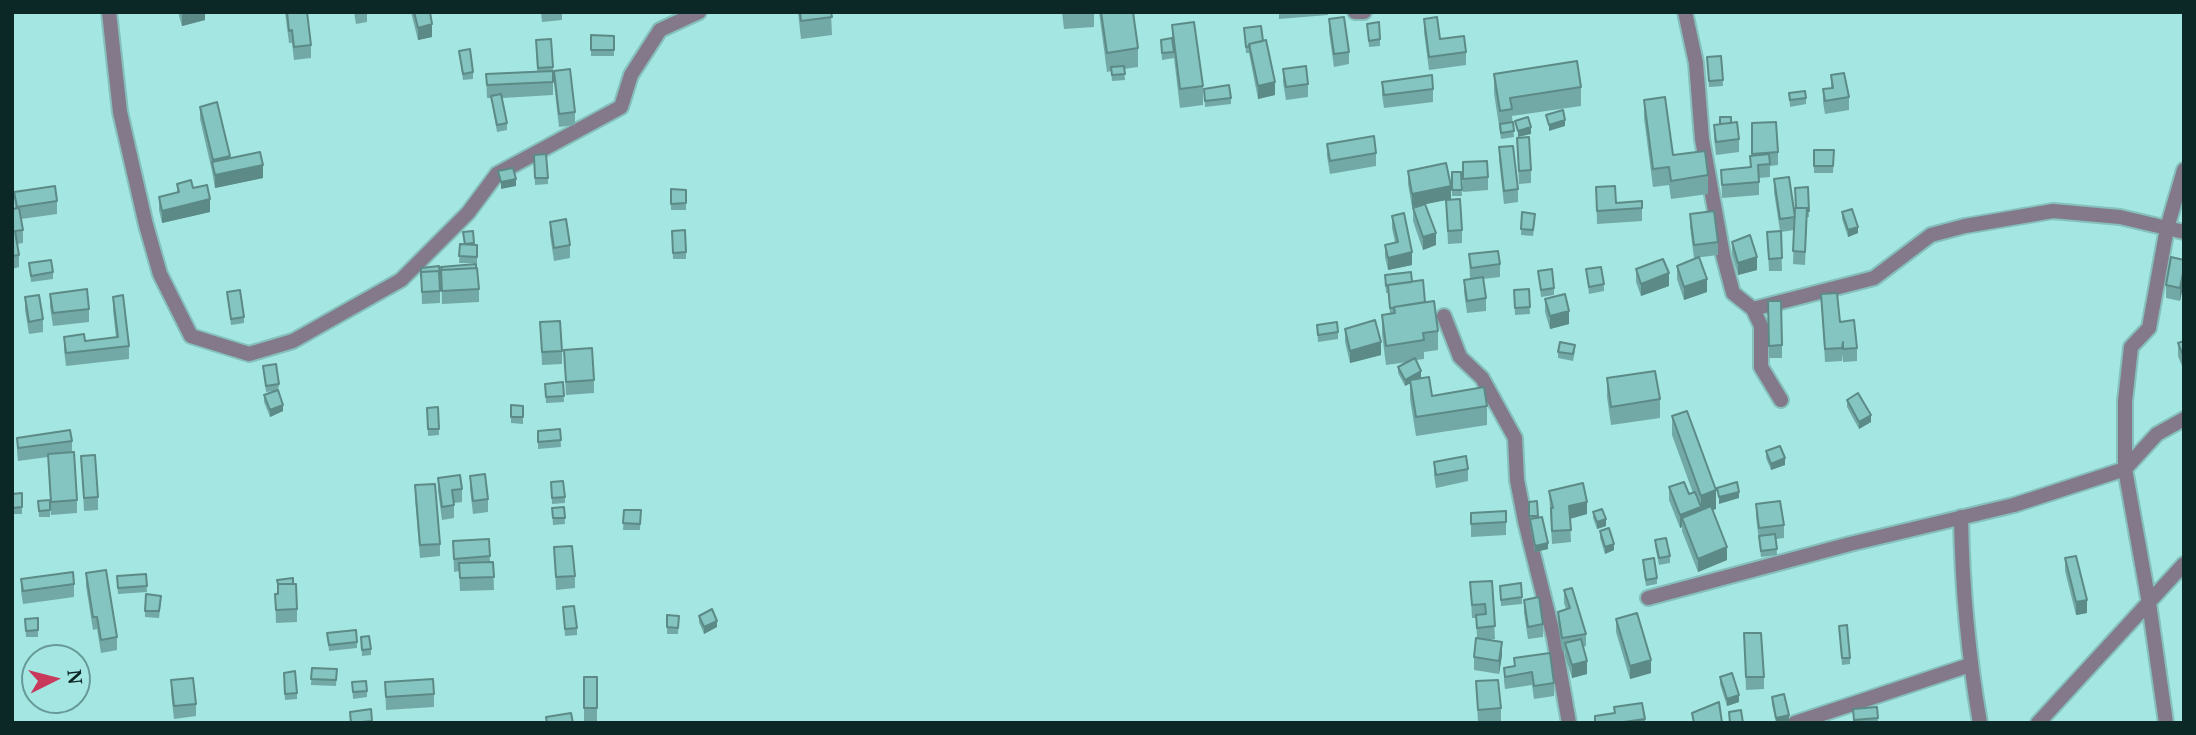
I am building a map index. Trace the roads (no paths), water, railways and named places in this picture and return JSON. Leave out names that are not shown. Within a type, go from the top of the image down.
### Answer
[{"type":"street","points":[[109,12],[120,112],[160,274],[191,336],[249,354],[293,341],[401,280],[468,213],[497,174],[621,107],[631,75],[660,30],[699,12]]},
{"type":"street","points":[[1355,12],[1364,12]]},
{"type":"street","points":[[1685,12],[1696,63],[1702,139],[1723,255],[1733,293],[1754,309],[1761,326],[1761,367],[1781,400]]},
{"type":"street","points":[[2166,723],[2149,603],[2125,469],[2125,401],[2132,347],[2149,328],[2167,228],[2184,170]]},
{"type":"street","points":[[1754,309],[1874,278],[1931,235],[1965,226],[2053,211],[2120,216],[2184,232]]},
{"type":"street","points":[[1444,316],[1461,357],[1482,378],[1515,438],[1517,480],[1554,638],[1569,723]]},
{"type":"street","points":[[1648,598],[1825,550],[2014,505],[2125,469],[2157,435],[2184,419]]},
{"type":"street","points":[[1961,517],[1962,573],[1970,665],[1980,723]]},
{"type":"street","points":[[2038,723],[2184,564]]},
{"type":"street","points":[[1795,723],[1970,665]]}]
